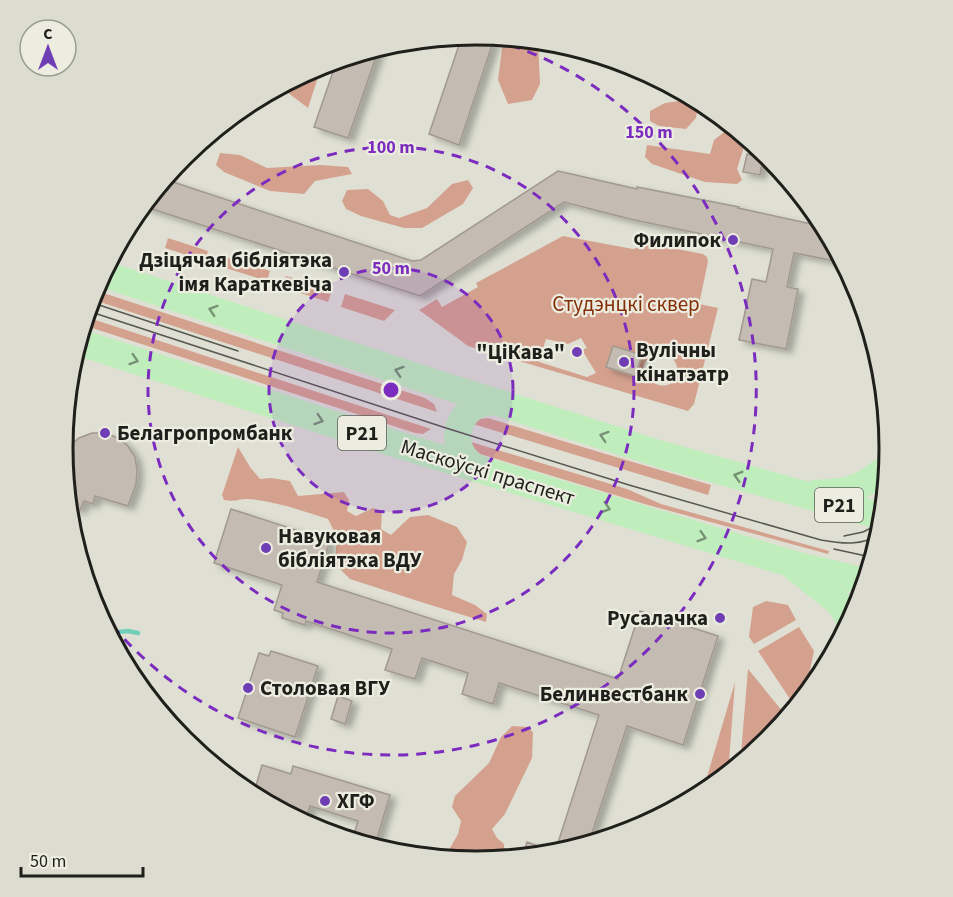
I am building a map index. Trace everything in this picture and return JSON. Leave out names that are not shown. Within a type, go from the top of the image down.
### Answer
[{"type":"main road","name":"Р21","points":[[112,277],[660,454],[874,514]]},
{"type":"main road","name":"Маскоўскі праспект","points":[[87,345],[416,450],[789,563],[858,580]]},
{"type":"main road","points":[[416,450],[439,439],[447,424],[449,416],[446,398],[434,382]]},
{"type":"main road","points":[[484,470],[470,463],[460,451],[459,427],[466,414],[479,405],[495,402],[502,404]]},
{"type":"main road","points":[[794,492],[836,493],[868,483],[879,474]]},
{"type":"main road","points":[[789,563],[838,602],[845,612]]},
{"type":"green space","points":[[502,46],[538,50],[540,84],[532,100],[508,104],[498,80]]},
{"type":"green space","points":[[318,78],[308,108],[288,92]]},
{"type":"green space","points":[[681,101],[697,111],[696,118],[686,129],[659,126],[650,121],[650,111],[665,103]]},
{"type":"green space","points":[[726,131],[743,145],[737,169],[742,180],[737,184],[705,182],[652,164],[645,157],[647,145],[710,154],[714,140]]},
{"type":"green space","points":[[220,153],[240,155],[267,168],[321,165],[348,167],[352,174],[315,181],[304,194],[270,191],[224,172],[216,165]]},
{"type":"green space","points":[[468,180],[473,188],[463,204],[422,228],[404,228],[361,216],[346,209],[342,201],[347,190],[368,189],[383,201],[390,215],[399,218],[427,208],[452,184]]},
{"type":"green space","name":"Студэнцкі сквер","points":[[563,236],[633,249],[651,244],[703,254],[707,257],[708,262],[699,304],[718,308],[694,404],[688,411],[468,346],[419,310],[437,299],[442,307],[478,287],[476,283]],"holes":[[[581,338],[587,348],[582,350],[596,373],[587,377],[539,362],[546,339],[568,344]],[[657,353],[669,356],[676,364],[677,373],[673,382],[666,385],[658,385],[645,375],[644,368],[647,360]]]},
{"type":"green space","points":[[168,238],[208,251],[205,261],[165,248]]},
{"type":"green space","points":[[225,257],[270,271],[267,281],[222,267]]},
{"type":"green space","points":[[286,276],[332,290],[328,302],[282,287]]},
{"type":"green space","points":[[104,293],[425,398],[434,404],[437,412],[101,302]]},
{"type":"green space","points":[[345,294],[395,310],[384,321],[341,307]]},
{"type":"green space","points":[[94,320],[431,429],[423,434],[92,328]]},
{"type":"green space","points":[[488,418],[711,485],[708,495],[473,424],[479,419]]},
{"type":"green space","points":[[468,441],[627,489],[661,504],[829,551],[828,554],[648,505],[477,453]]},
{"type":"green space","points":[[238,447],[260,479],[290,481],[298,496],[344,492],[349,500],[347,511],[356,516],[373,508],[382,511],[381,529],[391,535],[410,517],[428,515],[457,527],[467,542],[462,560],[454,574],[452,595],[475,605],[487,614],[486,622],[350,579],[335,564],[337,537],[328,519],[268,502],[248,499],[224,500],[222,495]]},
{"type":"green space","points":[[766,601],[788,605],[796,620],[754,644],[749,637],[753,607]]},
{"type":"green space","points":[[799,627],[814,651],[808,678],[791,701],[758,651]]},
{"type":"green space","points":[[748,669],[783,712],[741,754]]},
{"type":"green space","points":[[735,682],[729,763],[706,780]]},
{"type":"green space","points":[[512,726],[529,727],[533,733],[532,758],[505,814],[492,829],[504,844],[504,851],[449,851],[458,834],[461,821],[452,807],[455,796],[489,763],[501,737]]},
{"type":"building","points":[[459,46],[492,46],[459,145],[429,134]]},
{"type":"building","points":[[375,58],[348,138],[314,127],[333,72]]},
{"type":"building","points":[[747,154],[754,155],[762,163],[760,175],[743,172]]},
{"type":"building","points":[[558,171],[637,189],[637,187],[739,207],[812,224],[833,261],[794,253],[787,287],[798,289],[786,349],[739,340],[752,279],[766,282],[773,249],[630,219],[564,202],[420,296],[152,209],[173,182],[412,261],[421,260]]},
{"type":"building","name":"Вулічны кінатэатр","points":[[613,346],[642,355],[635,376],[606,367]]},
{"type":"building","points":[[92,433],[105,433],[118,438],[128,446],[135,457],[137,470],[136,484],[128,506],[95,496],[93,504],[84,501],[80,510],[78,509],[73,448],[73,443]]},
{"type":"building","points":[[231,509],[330,541],[317,582],[618,679],[640,611],[718,636],[683,745],[627,726],[591,835],[558,843],[599,715],[499,683],[493,704],[462,694],[468,673],[422,658],[415,679],[385,670],[392,649],[306,621],[305,625],[282,618],[283,613],[274,610],[282,585],[214,563]]},
{"type":"building","points":[[271,651],[318,666],[295,737],[238,718],[259,653],[269,656]]},
{"type":"building","points":[[338,696],[352,701],[345,724],[331,719]]},
{"type":"building","name":"ХГФ","points":[[262,765],[291,774],[293,766],[390,795],[377,839],[354,833],[358,821],[310,806],[307,814],[256,786]]},
{"type":"building","points":[[527,842],[540,847],[525,849]]},
{"type":"waterway","points":[[118,632],[138,633]]},
{"type":"tram line","points":[[100,305],[238,351]]},
{"type":"tram line","points":[[96,314],[629,485],[821,540],[852,543],[869,540]]},
{"type":"tram line","points":[[844,536],[872,528]]},
{"type":"tram line","points":[[834,549],[865,556]]},
{"type":"place","name":"Филипок","points":[[733,240]]},
{"type":"place","name":"Дзіцячая бібліятэка імя Караткевіча","points":[[344,272]]},
{"type":"place","name":"\"ЦіКава\"","points":[[577,352]]},
{"type":"place","name":"Вулічны кінатэатр","points":[[624,362]]},
{"type":"place","name":"Белагропромбанк","points":[[105,433]]},
{"type":"place","name":"Навуковая бібліятэка ВДУ","points":[[266,548]]},
{"type":"place","name":"Русалачка","points":[[720,618]]},
{"type":"place","name":"Столовая ВГУ","points":[[248,688]]},
{"type":"place","name":"Белинвестбанк","points":[[700,694]]},
{"type":"place","name":"ХГФ","points":[[325,801]]}]
